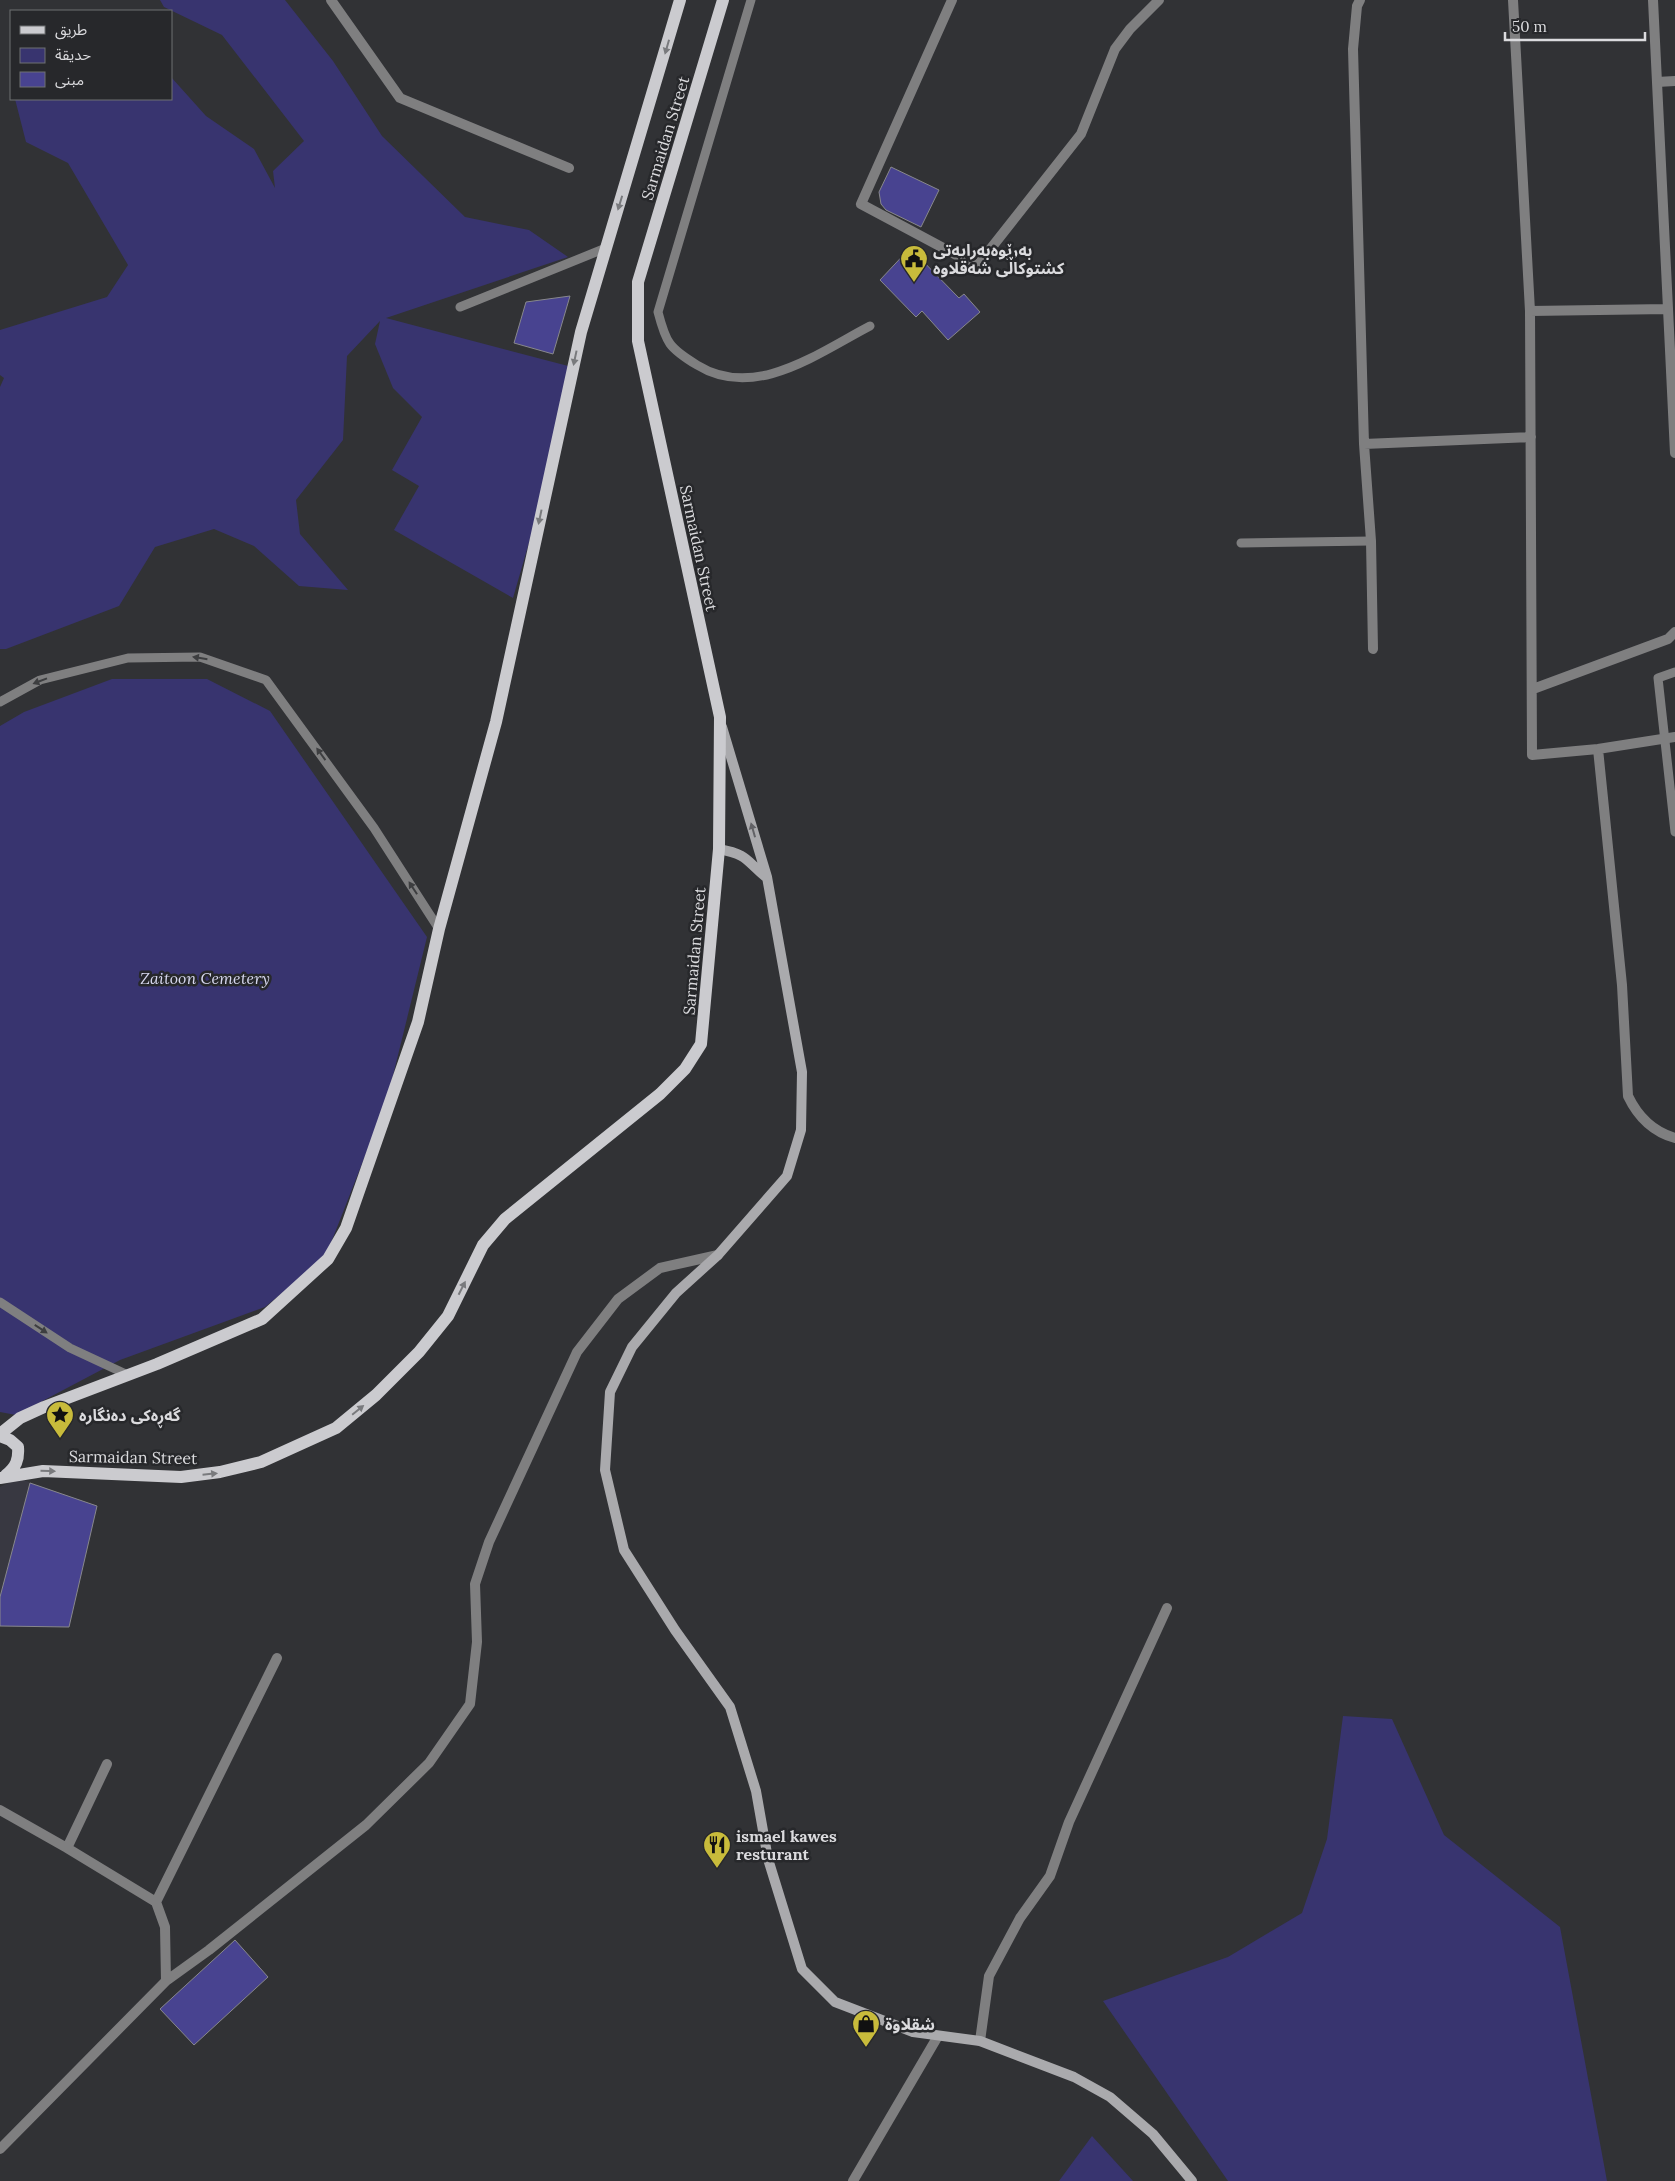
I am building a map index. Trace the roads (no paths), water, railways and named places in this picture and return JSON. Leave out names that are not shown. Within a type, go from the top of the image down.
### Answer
[{"type":"main road","name":"Sarmaidan Street","points":[[0,1435],[20,1418],[262,1319],[328,1259],[346,1228],[418,1022],[439,929],[496,722],[581,332],[680,0]]},
{"type":"main road","name":"Sarmaidan Street","points":[[4,1476],[43,1471],[181,1477],[220,1472],[261,1462],[336,1428],[376,1396],[419,1352],[448,1316],[483,1244],[505,1219],[660,1094],[685,1069],[701,1044],[719,849],[720,717],[638,341],[638,282],[723,0]]},
{"type":"main road","points":[[0,1435],[18,1447],[19,1458],[15,1468],[4,1476]]},
{"type":"street","points":[[330,0],[400,98],[569,168]]},
{"type":"street","points":[[952,0],[861,204],[977,266],[1081,134],[1115,49],[1130,29],[1159,0]]},
{"type":"street","points":[[1360,0],[1357,6],[1353,49],[1364,444],[1371,542],[1373,649]]},
{"type":"street","points":[[1513,0],[1530,311],[1532,755],[1598,749],[1670,738]]},
{"type":"street","points":[[1653,0],[1668,309],[1673,362],[1675,453]]},
{"type":"street","points":[[1657,82],[1675,81]]},
{"type":"street","points":[[1664,220],[1675,220]]},
{"type":"street","points":[[1530,311],[1668,309]]},
{"type":"street","points":[[1364,444],[1531,437]]},
{"type":"street","points":[[1533,689],[1668,639],[1675,632]]},
{"type":"street","points":[[720,717],[767,877],[802,1072],[801,1130],[787,1176],[718,1255],[676,1293],[632,1347],[610,1392],[605,1470],[624,1550],[675,1630],[730,1707],[756,1791],[768,1859],[802,1968],[835,2002],[913,2032],[980,2041],[1074,2077],[1110,2097],[1153,2134],[1192,2181]]},
{"type":"street","points":[[1598,749],[1622,985],[1628,1096],[1637,1112],[1648,1124],[1675,1138]]},
{"type":"street","points":[[719,849],[735,852],[748,858],[767,877]]},
{"type":"street","points":[[0,2149],[166,1981],[209,1950],[366,1825],[429,1763],[470,1704],[477,1642],[474,1584],[489,1542],[577,1352],[618,1299],[660,1268],[718,1255]]},
{"type":"street","points":[[980,2041],[989,1976],[1020,1918],[1050,1876],[1069,1822],[1167,1608]]},
{"type":"street","points":[[156,1902],[277,1658]]},
{"type":"street","points":[[67,1848],[107,1764]]},
{"type":"street","points":[[0,1810],[156,1902],[165,1927],[166,1981]]},
{"type":"street","points":[[853,2181],[938,2036]]},
{"type":"lane","points":[[751,0],[658,312],[665,338],[681,355],[710,373],[734,378],[759,378],[791,368],[870,326]]},
{"type":"lane","points":[[460,307],[606,248]]},
{"type":"lane","points":[[1241,543],[1371,542]]},
{"type":"lane","points":[[0,702],[40,680],[128,658],[200,656],[266,680],[374,828],[439,929]]},
{"type":"lane","points":[[1675,672],[1658,678],[1670,738],[1675,832]]},
{"type":"lane","points":[[0,1302],[70,1348],[128,1375]]},
{"type":"place","name":"بەڕێوەبەرایەتی کشتوکاڵی شەقلاوە","points":[[914,283]]},
{"type":"place","name":"گەڕەکی دەنگارە","points":[[60,1439]]},
{"type":"place","name":"ismael kawes resturant","points":[[717,1869]]},
{"type":"place","name":"شقلاوة","points":[[866,2048]]},
{"type":"park label","name":"Zaitoon Cemetery","points":[[205,978]]}]
